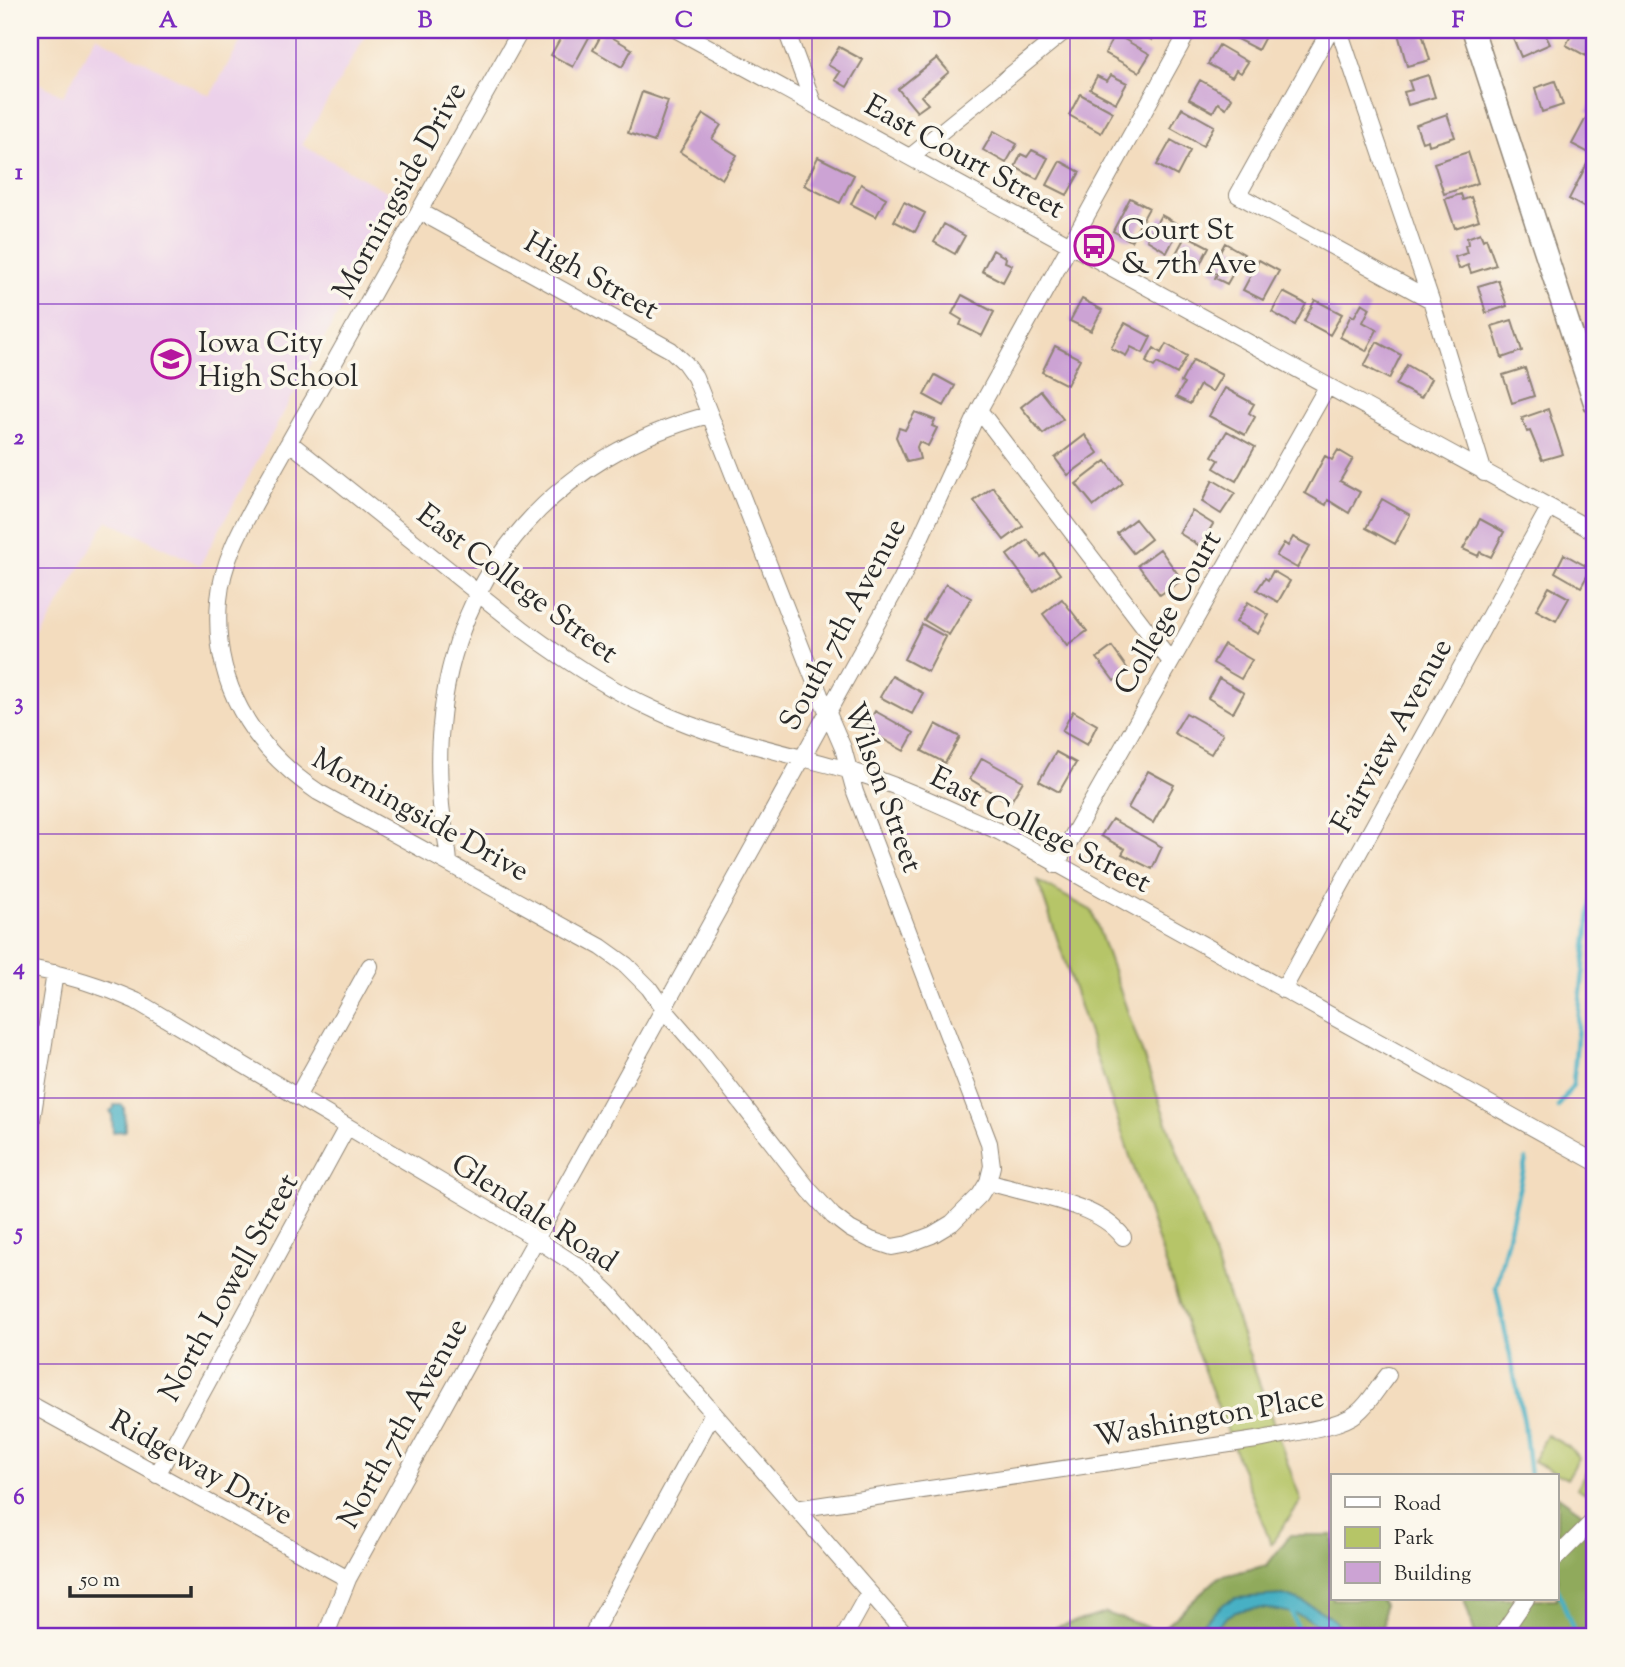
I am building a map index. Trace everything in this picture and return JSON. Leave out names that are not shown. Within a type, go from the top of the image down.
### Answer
[{"type":"main road","points":[[1473,30],[1595,404]]},
{"type":"street","name":"Morningside Drive","points":[[521,30],[232,547],[219,599],[223,665],[232,693],[258,740],[293,775],[318,792],[601,947],[626,965],[649,988],[704,1055],[810,1191],[849,1229],[892,1247],[932,1235],[952,1223],[971,1206],[988,1182]]},
{"type":"street","name":"East Court Street","points":[[677,30],[1595,532]]},
{"type":"street","points":[[786,30],[814,105]]},
{"type":"street","points":[[910,157],[1066,30]]},
{"type":"street","name":"South 7th Avenue","points":[[536,1240],[902,578],[979,410],[1189,30]]},
{"type":"street","points":[[1330,30],[1238,195],[1431,300]]},
{"type":"street","points":[[1339,30],[1431,300],[1485,473]]},
{"type":"street","name":"High Street","points":[[419,211],[671,350],[695,377],[709,415]]},
{"type":"street","points":[[1583,367],[1595,344]]},
{"type":"street","name":"College Court","points":[[1056,865],[1327,387]]},
{"type":"street","points":[[979,410],[1171,662]]},
{"type":"street","points":[[449,863],[441,808],[441,725],[457,644],[477,592],[508,544],[558,491],[618,450],[651,434],[709,415]]},
{"type":"street","name":"Wilson Street","points":[[709,415],[850,771],[855,792],[989,1143],[992,1166],[988,1182]]},
{"type":"street","name":"East College Street","points":[[289,442],[564,659],[606,685],[656,711],[709,732],[850,771],[945,807],[1000,832],[1595,1163]]},
{"type":"street","name":"Fairview Avenue","points":[[1283,990],[1549,508]]},
{"type":"street","points":[[297,1097],[370,966]]},
{"type":"street","name":"Glendale Road","points":[[30,968],[101,985],[136,1001],[587,1272],[609,1293],[908,1637]]},
{"type":"street","points":[[30,1132],[55,973]]},
{"type":"street","name":"North Lowell Street","points":[[157,1475],[348,1126]]},
{"type":"street","points":[[988,1182],[1092,1214],[1117,1229],[1123,1237]]},
{"type":"street","name":"North 7th Avenue","points":[[325,1637],[336,1603],[348,1579],[536,1240]]},
{"type":"street","name":"Washington Place","points":[[796,1508],[1262,1438],[1336,1423],[1360,1412],[1388,1375]]},
{"type":"street","name":"Ridgeway Drive","points":[[30,1404],[348,1579]]},
{"type":"street","points":[[591,1637],[713,1413]]},
{"type":"street","points":[[1558,1556],[1595,1519]]},
{"type":"street","points":[[844,1637],[869,1592]]},
{"type":"street","points":[[1500,1637],[1525,1600]]},
{"type":"shaded area","name":"Iowa City High School","points":[[247,30],[369,30],[302,145],[401,199],[200,565],[107,520],[30,656],[30,78],[63,96],[96,36],[210,96]]},
{"type":"green space","points":[[1038,881],[1092,911],[1301,1501],[1271,1544],[1186,1324]]},
{"type":"green space","points":[[1547,1435],[1569,1447],[1579,1458],[1567,1479],[1533,1461]]},
{"type":"green space","points":[[1586,1472],[1595,1477],[1595,1498],[1577,1488]]},
{"type":"green space","points":[[1558,1496],[1595,1522],[1595,1637],[1476,1637],[1464,1600],[1558,1600]]},
{"type":"green space","points":[[1290,1535],[1331,1535],[1331,1600],[1381,1600],[1384,1604],[1383,1637],[1057,1637],[1056,1627],[1106,1613],[1160,1631],[1219,1577],[1267,1565]]},
{"type":"water","points":[[114,1105],[124,1107],[125,1131],[113,1132],[110,1111]]},
{"type":"water","points":[[1283,1595],[1310,1605],[1329,1616],[1348,1637],[1329,1637],[1323,1629],[1302,1617],[1262,1608],[1231,1614],[1213,1631],[1187,1637],[1225,1603],[1235,1598]]},
{"type":"building","points":[[565,30],[593,30],[573,67],[551,55]]},
{"type":"building","points":[[1134,30],[1157,30],[1152,40]]},
{"type":"building","points":[[1232,30],[1268,31],[1258,50],[1229,35]]},
{"type":"building","points":[[1397,30],[1421,30],[1430,60],[1407,66]]},
{"type":"building","points":[[1531,30],[1543,30],[1550,44],[1521,57],[1513,38]]},
{"type":"building","points":[[1574,30],[1595,39],[1586,56],[1566,45]]},
{"type":"building","points":[[603,32],[632,49],[622,67],[593,50]]},
{"type":"building","points":[[1115,34],[1150,54],[1139,72],[1105,53]]},
{"type":"building","points":[[1219,45],[1248,62],[1241,73],[1236,70],[1232,77],[1208,64]]},
{"type":"building","points":[[839,47],[863,60],[847,87],[835,80],[840,72],[828,65]]},
{"type":"building","points":[[937,58],[949,72],[921,96],[928,104],[917,112],[898,89]]},
{"type":"building","points":[[1111,75],[1127,83],[1116,103],[1090,89],[1097,76],[1107,81]]},
{"type":"building","points":[[1428,75],[1435,97],[1408,105],[1404,92],[1412,90],[1409,81]]},
{"type":"building","points":[[1200,80],[1232,98],[1226,108],[1218,103],[1213,112],[1189,99]]},
{"type":"building","points":[[1555,81],[1563,105],[1542,112],[1535,88]]},
{"type":"building","points":[[642,92],[668,101],[654,142],[628,133]]},
{"type":"building","points":[[1080,94],[1113,112],[1101,133],[1069,115]]},
{"type":"building","points":[[1595,95],[1595,116],[1587,111]]},
{"type":"building","points":[[1182,108],[1214,126],[1203,146],[1171,128]]},
{"type":"building","points":[[704,114],[721,125],[712,139],[737,155],[722,179],[680,152]]},
{"type":"building","points":[[1447,114],[1455,137],[1429,145],[1428,140],[1422,142],[1416,125]]},
{"type":"building","points":[[1587,116],[1595,120],[1595,141],[1589,153],[1572,144]]},
{"type":"building","points":[[994,131],[1017,144],[1006,163],[983,150]]},
{"type":"building","points":[[1171,140],[1190,151],[1177,176],[1157,165]]},
{"type":"building","points":[[1032,150],[1048,158],[1037,179],[1015,167],[1021,154],[1027,157]]},
{"type":"building","points":[[1468,152],[1478,183],[1444,194],[1434,163]]},
{"type":"building","points":[[818,157],[854,175],[840,203],[804,185]]},
{"type":"building","points":[[1589,160],[1595,163],[1595,197],[1589,210],[1569,199]]},
{"type":"building","points":[[1060,161],[1080,172],[1067,195],[1047,185]]},
{"type":"building","points":[[861,184],[886,198],[876,217],[851,204]]},
{"type":"building","points":[[1461,194],[1463,200],[1471,197],[1479,220],[1455,228],[1445,199]]},
{"type":"building","points":[[1130,198],[1149,208],[1131,241],[1113,231]]},
{"type":"building","points":[[904,202],[925,213],[915,232],[894,221]]},
{"type":"building","points":[[1161,215],[1181,226],[1167,252],[1147,240]]},
{"type":"building","points":[[944,224],[965,236],[955,254],[934,242]]},
{"type":"building","points":[[1480,233],[1483,240],[1486,238],[1496,265],[1471,273],[1468,265],[1459,269],[1455,257],[1467,253],[1467,238]]},
{"type":"building","points":[[1186,235],[1209,247],[1198,268],[1175,255]]},
{"type":"building","points":[[1225,243],[1244,254],[1227,284],[1215,278],[1217,274],[1210,270]]},
{"type":"building","points":[[993,250],[1012,265],[1003,282],[982,271]]},
{"type":"building","points":[[1259,260],[1279,271],[1263,300],[1243,290]]},
{"type":"building","points":[[1498,280],[1507,306],[1486,313],[1478,286]]},
{"type":"building","points":[[1283,292],[1306,304],[1295,325],[1272,312]]},
{"type":"building","points":[[962,295],[994,312],[982,336],[960,325],[962,320],[952,314]]},
{"type":"building","points":[[1082,299],[1102,310],[1091,331],[1070,321]]},
{"type":"building","points":[[1315,300],[1342,314],[1330,335],[1304,321]]},
{"type":"building","points":[[1362,303],[1370,308],[1363,322],[1377,330],[1366,351],[1340,337],[1351,315],[1354,317]]},
{"type":"building","points":[[1512,320],[1522,351],[1502,358],[1492,326]]},
{"type":"building","points":[[1125,323],[1151,337],[1143,353],[1131,347],[1126,356],[1111,348]]},
{"type":"building","points":[[1377,342],[1401,355],[1389,379],[1364,366]]},
{"type":"building","points":[[1166,344],[1187,356],[1177,374],[1157,363],[1154,367],[1146,362],[1154,348],[1161,353]]},
{"type":"building","points":[[1055,346],[1080,359],[1067,385],[1042,372]]},
{"type":"building","points":[[1193,360],[1222,375],[1212,392],[1200,385],[1190,404],[1176,397]]},
{"type":"building","points":[[1407,365],[1431,379],[1421,398],[1396,385]]},
{"type":"building","points":[[1525,368],[1534,396],[1512,403],[1503,375]]},
{"type":"building","points":[[935,375],[955,386],[944,406],[924,395]]},
{"type":"building","points":[[1225,388],[1254,404],[1249,413],[1255,417],[1245,435],[1209,416]]},
{"type":"building","points":[[1041,391],[1063,419],[1043,434],[1021,407]]},
{"type":"building","points":[[1548,409],[1563,454],[1542,460],[1522,418]]},
{"type":"building","points":[[915,412],[935,420],[932,426],[937,428],[928,446],[919,442],[917,447],[920,459],[907,462],[896,437],[899,428],[905,430]]},
{"type":"building","points":[[1227,431],[1255,447],[1236,481],[1214,468],[1219,460],[1212,456]]},
{"type":"building","points":[[1085,435],[1098,453],[1068,475],[1055,458]]},
{"type":"building","points":[[1338,450],[1353,459],[1340,481],[1360,492],[1349,513],[1328,500],[1326,505],[1305,493],[1325,456],[1332,460]]},
{"type":"building","points":[[1106,461],[1123,483],[1094,506],[1076,484]]},
{"type":"building","points":[[1213,480],[1235,493],[1221,514],[1202,502]]},
{"type":"building","points":[[993,487],[1023,526],[1004,540],[974,501]]},
{"type":"building","points":[[1382,499],[1410,515],[1395,544],[1366,528]]},
{"type":"building","points":[[1192,511],[1213,524],[1200,546],[1179,533]]},
{"type":"building","points":[[1135,519],[1151,539],[1133,553],[1117,533]]},
{"type":"building","points":[[1480,519],[1504,532],[1491,557],[1480,552],[1478,556],[1463,549]]},
{"type":"building","points":[[1293,537],[1310,546],[1297,568],[1276,556],[1284,543],[1288,546]]},
{"type":"building","points":[[1028,540],[1041,557],[1045,554],[1060,574],[1034,592],[1007,555]]},
{"type":"building","points":[[1160,549],[1182,580],[1160,595],[1138,565]]},
{"type":"building","points":[[1564,554],[1591,569],[1581,587],[1555,572]]},
{"type":"building","points":[[1273,571],[1290,581],[1278,602],[1257,590]]},
{"type":"building","points":[[946,584],[971,598],[949,635],[924,620]]},
{"type":"building","points":[[1549,587],[1569,598],[1556,621],[1536,610]]},
{"type":"building","points":[[1062,599],[1087,631],[1067,646],[1043,614]]},
{"type":"building","points":[[1248,602],[1269,615],[1258,634],[1236,622]]},
{"type":"building","points":[[922,624],[946,637],[928,672],[904,659]]},
{"type":"building","points":[[1224,644],[1252,660],[1241,679],[1213,663]]},
{"type":"building","points":[[1112,647],[1129,671],[1114,681],[1097,658]]},
{"type":"building","points":[[892,676],[923,693],[912,714],[880,697]]},
{"type":"building","points":[[1219,678],[1244,693],[1233,713],[1208,698]]},
{"type":"building","points":[[875,711],[914,733],[904,751],[865,729]]},
{"type":"building","points":[[1073,711],[1097,725],[1087,745],[1062,731]]},
{"type":"building","points":[[1186,713],[1223,734],[1211,754],[1174,733]]},
{"type":"building","points":[[936,724],[960,737],[945,763],[922,751]]},
{"type":"building","points":[[1056,752],[1076,763],[1059,792],[1039,781]]},
{"type":"building","points":[[982,758],[1023,781],[1010,803],[970,779]]},
{"type":"building","points":[[1148,771],[1174,785],[1153,823],[1128,808]]},
{"type":"building","points":[[1112,819],[1162,847],[1152,869],[1122,854],[1125,849],[1101,836]]},
{"type":"waterway","points":[[1558,1107],[1573,1085],[1595,866]]},
{"type":"waterway","points":[[1526,1159],[1496,1288],[1524,1422],[1530,1474]]},
{"type":"waterway","points":[[1558,1590],[1576,1637]]},
{"type":"waterway","points":[[1291,1610],[1300,1637]]},
{"type":"place","name":"Court St & 7th Ave","points":[[1094,246]]},
{"type":"place","name":"Iowa City High School","points":[[171,359]]}]
